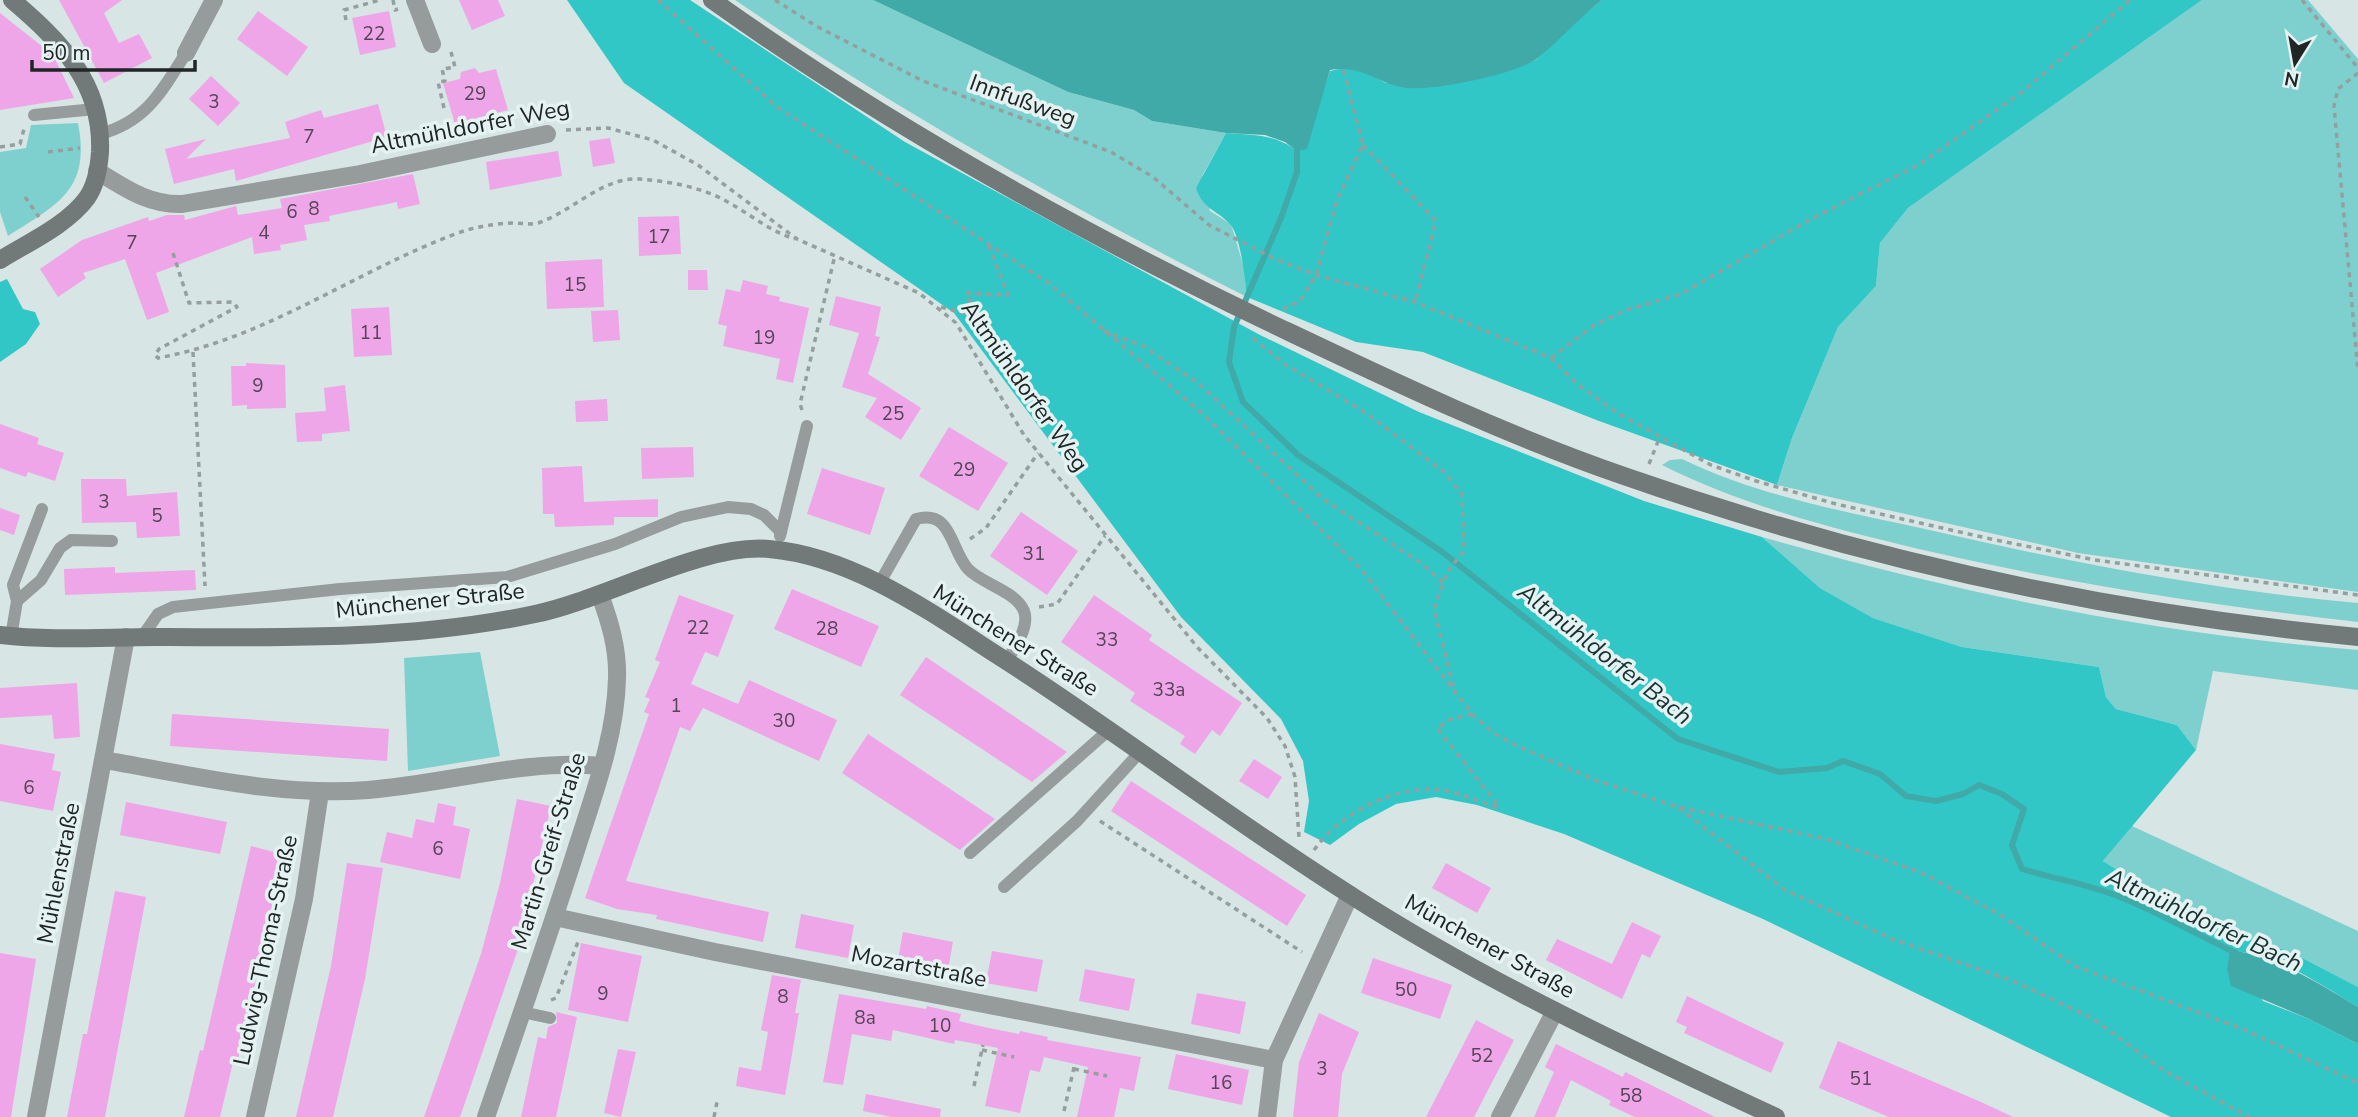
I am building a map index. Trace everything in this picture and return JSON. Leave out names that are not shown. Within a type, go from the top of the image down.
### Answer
[{"type":"main road","points":[[0,260],[77,209],[91,192],[97,171],[100,141],[88,87],[72,58],[59,41],[12,0]]},
{"type":"main road","points":[[712,0],[910,131],[1133,256],[1226,302],[1273,316],[1435,401],[1642,482],[1861,549],[2032,589],[2209,620],[2358,637]]},
{"type":"main road","name":"Münchener Straße","points":[[6,636],[244,638],[447,627],[539,614],[735,550],[779,541],[879,584],[1007,661],[1292,856],[1411,933],[1555,1011],[1776,1117]]},
{"type":"street","points":[[186,53],[214,0]]},
{"type":"street","points":[[415,0],[432,44]]},
{"type":"street","name":"Altmühldorfer Weg","points":[[97,171],[157,203],[182,204],[346,176],[547,134]]},
{"type":"street","name":"Martin-Greif-Straße","points":[[486,1117],[528,1013],[601,766],[618,678],[614,640],[600,595]]},
{"type":"street","name":"Mühlenstraße","points":[[36,1117],[104,760],[134,637]]},
{"type":"street","points":[[104,760],[239,783],[320,792],[424,784],[559,763],[601,766]]},
{"type":"street","name":"Ludwig-Thoma-Straße","points":[[255,1117],[304,899],[320,792]]},
{"type":"street","points":[[1266,1117],[1274,1060],[1350,895]]},
{"type":"street","name":"Mozartstraße","points":[[555,917],[715,952],[1274,1060]]},
{"type":"street","points":[[1500,1117],[1555,1011]]},
{"type":"lane","points":[[100,141],[141,115],[152,104],[186,53]]},
{"type":"lane","points":[[34,115],[95,109]]},
{"type":"lane","points":[[779,541],[807,426]]},
{"type":"lane","name":"Münchener Straße","points":[[134,637],[158,614],[173,607],[507,577],[615,544],[681,517],[728,507],[751,509],[764,516],[779,541]]},
{"type":"lane","points":[[17,601],[13,585],[42,509]]},
{"type":"lane","points":[[879,584],[916,519],[924,517],[941,521],[962,562],[973,575],[1013,598],[1023,610],[1025,623],[1007,661]]},
{"type":"lane","points":[[6,636],[17,601],[41,580],[60,548],[71,540],[112,541]]},
{"type":"lane","points":[[970,853],[1110,729]]},
{"type":"lane","points":[[1004,887],[1086,812],[1141,751]]},
{"type":"lane","points":[[528,1013],[550,1018]]},
{"type":"path","points":[[346,20],[344,10],[368,1],[380,0]]},
{"type":"path","points":[[658,0],[777,107],[859,163],[986,240],[1050,284],[1098,329],[1204,415],[1361,569],[1472,714],[1492,732],[1517,746],[1595,780],[1678,807],[1826,838],[1922,873],[1997,913],[2074,966],[2245,1030],[2358,1083]]},
{"type":"path","name":"Innfußweg","points":[[775,0],[816,26],[923,81],[1111,152],[1153,177],[1209,225],[1277,260],[1316,275],[1415,302],[1551,358]]},
{"type":"path","points":[[2130,0],[2022,92],[1920,164],[1811,219],[1681,294],[1626,310],[1593,326],[1551,358],[1577,384],[1660,438],[1711,465],[1756,481],[1991,539],[2109,562],[2358,595]]},
{"type":"path","points":[[2302,0],[2358,71],[2338,89],[2334,106],[2358,370]]},
{"type":"path","points":[[432,44],[448,42],[455,67],[442,69],[444,81],[438,82],[444,108]]},
{"type":"path","points":[[1343,68],[1363,145],[1436,221],[1415,302]]},
{"type":"path","points":[[0,146],[20,144],[27,115],[34,115]]},
{"type":"path","name":"Altmühldorfer Weg","points":[[547,134],[575,128],[608,128],[653,140],[698,164],[797,239],[919,293],[939,306],[956,323],[1038,453],[1198,648],[1267,719],[1285,746],[1295,777],[1298,810],[1299,840],[1292,856]]},
{"type":"path","points":[[48,152],[100,141]]},
{"type":"path","points":[[1273,316],[1300,301],[1316,275],[1337,200],[1363,145]]},
{"type":"path","points":[[173,253],[189,303],[237,303],[234,309],[159,349],[155,355],[158,358],[193,352],[275,321],[417,249],[458,233],[483,225],[536,224],[622,180],[639,179],[697,190],[724,200],[777,233],[797,239]]},
{"type":"path","points":[[939,306],[976,316],[967,293],[1008,295],[986,240]]},
{"type":"path","points":[[807,426],[800,404],[835,255]]},
{"type":"path","points":[[1098,329],[1143,346],[1198,383],[1323,499],[1421,563],[1443,583]]},
{"type":"path","points":[[1250,335],[1286,365],[1366,413],[1444,472],[1462,494],[1464,551],[1447,572],[1434,609],[1454,690]]},
{"type":"path","points":[[193,352],[206,602]]},
{"type":"path","points":[[1642,482],[1660,438]]},
{"type":"path","points":[[956,548],[986,528],[1038,453]]},
{"type":"path","points":[[1023,610],[1057,604],[1105,535]]},
{"type":"path","points":[[1325,835],[1377,801],[1419,790],[1448,791],[1500,808],[1437,728],[1451,719],[1472,714]]},
{"type":"path","points":[[1678,807],[1785,890],[1840,917],[2014,981],[2092,1018],[2163,1070],[2249,1117]]},
{"type":"path","points":[[1086,812],[1318,962]]},
{"type":"path","points":[[528,1013],[536,1005],[556,999],[585,923]]},
{"type":"path","points":[[974,1086],[983,1048],[1014,1057]]},
{"type":"path","points":[[1064,1111],[1075,1063]]},
{"type":"path","points":[[1074,1069],[1107,1076]]},
{"type":"path","points":[[714,1117],[717,1102]]},
{"type":"shaded area","points":[[567,0],[690,0],[905,142],[1260,335],[1419,412],[1644,501],[1762,537],[1820,588],[1873,618],[1962,647],[2099,667],[2106,697],[2116,709],[2177,725],[2196,750],[2103,861],[2178,908],[2258,942],[2289,951],[2358,987],[2358,1007],[2281,963],[2230,951],[2263,1001],[2309,1019],[2358,1044],[2358,1117],[2171,1117],[1763,919],[1564,834],[1477,805],[1436,797],[1396,804],[1359,824],[1330,845],[1304,832],[1309,801],[1303,761],[1281,719],[1181,617],[954,313],[624,83]]},
{"type":"shaded area","points":[[735,0],[873,0],[1068,92],[1134,110],[1152,121],[1226,133],[1202,176],[1210,211],[1231,224],[1244,268],[1247,297],[986,157],[859,81]]},
{"type":"shaded area","points":[[873,0],[1602,0],[1538,58],[1495,75],[1436,87],[1407,88],[1361,72],[1330,70],[1307,149],[1297,151],[1285,142],[1265,135],[1226,133],[1152,121],[1134,110],[1068,92]]},
{"type":"shaded area","points":[[1602,0],[2202,0],[1908,208],[1880,243],[1876,286],[1838,327],[1792,438],[1777,485],[1599,421],[1423,352],[1356,342],[1247,297],[1237,237],[1229,223],[1206,205],[1196,188],[1226,133],[1272,138],[1297,151],[1318,106],[1330,71],[1343,68],[1363,71],[1386,83],[1480,77],[1513,69],[1536,60],[1570,26]]},
{"type":"shaded area","points":[[2202,0],[2308,0],[2358,59],[2358,592],[2078,553],[1777,485],[1792,438],[1838,327],[1876,286],[1880,243],[1908,208]]},
{"type":"shaded area","points":[[78,123],[80,164],[67,193],[56,204],[8,236],[0,212],[0,152],[26,148],[31,125]]},
{"type":"shaded area","points":[[7,279],[23,309],[35,312],[40,324],[26,344],[0,362],[0,282]]},
{"type":"shaded area","points":[[1682,459],[1771,493],[2033,553],[2194,583],[2358,603],[2358,622],[2137,592],[1919,549],[1756,504],[1662,465],[1670,460]]},
{"type":"shaded area","points":[[1762,537],[1909,576],[2057,608],[2206,633],[2358,650],[2358,690],[2213,671],[2196,750],[2177,725],[2116,709],[2106,697],[2099,667],[1962,647],[1873,618],[1820,588]]},
{"type":"shaded area","points":[[480,652],[500,756],[408,771],[404,658]]},
{"type":"shaded area","points":[[2132,826],[2358,931],[2358,987],[2289,951],[2258,942],[2178,908],[2103,861]]},
{"type":"shaded area","points":[[2230,950],[2265,958],[2281,965],[2358,1007],[2358,1044],[2309,1019],[2231,986],[2227,969]]},
{"type":"building","points":[[59,0],[122,0],[104,13],[119,43],[139,34],[152,58],[104,83]]},
{"type":"building","points":[[459,0],[498,0],[505,16],[472,30]]},
{"type":"building","points":[[258,11],[308,47],[287,76],[237,39]]},
{"type":"building","points":[[389,11],[396,47],[360,55],[352,18]]},
{"type":"building","points":[[0,13],[53,55],[74,98],[0,110]]},
{"type":"building","points":[[475,68],[479,73],[496,69],[508,110],[455,124],[443,83],[460,79],[461,72]]},
{"type":"building","points":[[211,76],[240,103],[218,126],[189,99]]},
{"type":"building","points":[[378,104],[387,137],[236,181],[234,169],[174,184],[165,149],[206,139],[186,159],[290,138],[285,122],[321,110],[324,118]]},
{"type":"building","points":[[610,138],[615,163],[593,167],[589,141]]},
{"type":"building","points":[[558,151],[562,176],[490,190],[486,162]]},
{"type":"building","points":[[413,174],[420,204],[398,209],[397,202],[329,216],[330,221],[304,225],[307,240],[280,245],[281,250],[254,254],[252,237],[156,273],[169,312],[147,320],[125,259],[83,273],[86,278],[58,297],[40,269],[82,240],[148,217],[149,221],[167,215],[184,215],[185,220],[236,206],[238,215],[282,208],[280,199]]},
{"type":"building","points":[[679,216],[681,254],[639,256],[638,217]]},
{"type":"building","points":[[602,259],[604,307],[547,309],[545,262]]},
{"type":"building","points":[[688,270],[707,270],[708,290],[688,290]]},
{"type":"building","points":[[743,280],[768,286],[766,294],[780,297],[779,301],[809,308],[793,383],[776,379],[780,359],[723,346],[727,326],[718,324],[726,289],[740,292]]},
{"type":"building","points":[[836,296],[881,307],[875,336],[880,337],[868,374],[921,408],[901,440],[865,417],[877,398],[842,387],[859,333],[829,325]]},
{"type":"building","points":[[389,307],[392,355],[354,357],[351,309]]},
{"type":"building","points":[[618,310],[620,340],[593,342],[591,311]]},
{"type":"building","points":[[246,363],[285,365],[286,408],[247,409],[247,405],[232,406],[231,366],[246,366]]},
{"type":"building","points":[[345,385],[350,431],[322,434],[322,441],[297,442],[295,413],[326,411],[324,388]]},
{"type":"building","points":[[607,399],[608,421],[576,422],[575,401]]},
{"type":"building","points":[[0,424],[39,438],[37,444],[64,453],[55,481],[28,472],[26,477],[0,468]]},
{"type":"building","points":[[949,427],[1008,463],[978,511],[919,476]]},
{"type":"building","points":[[693,447],[694,477],[642,479],[641,448]]},
{"type":"building","points":[[582,466],[584,502],[658,499],[658,517],[614,517],[614,525],[555,527],[554,514],[543,514],[542,468]]},
{"type":"building","points":[[822,468],[885,488],[870,535],[807,514]]},
{"type":"building","points":[[81,479],[126,479],[127,496],[177,492],[180,536],[137,538],[136,522],[82,523]]},
{"type":"building","points":[[0,508],[20,515],[14,535],[0,530]]},
{"type":"building","points":[[1021,512],[1078,551],[1047,595],[990,556]]},
{"type":"building","points":[[115,567],[115,573],[195,570],[196,590],[65,595],[64,569]]},
{"type":"building","points":[[792,589],[879,626],[861,667],[774,629]]},
{"type":"building","points":[[679,595],[734,615],[718,657],[705,652],[691,684],[738,704],[749,680],[837,720],[819,761],[703,708],[690,731],[680,727],[626,881],[769,912],[763,942],[656,919],[657,915],[617,909],[585,898],[649,714],[644,712],[650,699],[645,697],[660,662],[655,660]]},
{"type":"building","points":[[1094,595],[1152,635],[1149,640],[1242,703],[1220,736],[1212,730],[1195,754],[1180,744],[1185,736],[1130,701],[1135,693],[1061,642]]},
{"type":"building","points":[[926,657],[1067,752],[1032,782],[900,695]]},
{"type":"building","points":[[77,683],[80,737],[54,739],[52,715],[0,718],[0,688]]},
{"type":"building","points":[[172,714],[389,729],[387,761],[170,746]]},
{"type":"building","points":[[868,734],[995,819],[960,850],[842,773]]},
{"type":"building","points":[[0,744],[55,754],[52,770],[61,772],[53,811],[0,801]]},
{"type":"building","points":[[1254,759],[1282,777],[1268,799],[1239,781]]},
{"type":"building","points":[[1131,781],[1306,895],[1287,926],[1111,811]]},
{"type":"building","points":[[517,799],[551,806],[518,949],[460,1117],[424,1117],[481,954],[500,883]]},
{"type":"building","points":[[126,802],[227,822],[220,854],[120,835]]},
{"type":"building","points":[[438,803],[456,807],[453,825],[470,829],[460,879],[380,862],[387,832],[412,838],[416,819],[434,823]]},
{"type":"building","points":[[251,846],[285,855],[238,1059],[234,1058],[220,1117],[184,1117],[200,1050],[203,1051]]},
{"type":"building","points":[[347,863],[383,868],[365,979],[333,1117],[296,1117],[331,966]]},
{"type":"building","points":[[1446,863],[1491,888],[1477,913],[1432,888]]},
{"type":"building","points":[[115,891],[146,897],[105,1117],[67,1117],[83,1034],[87,1034]]},
{"type":"building","points":[[801,914],[854,925],[848,958],[795,948]]},
{"type":"building","points":[[1632,922],[1661,936],[1650,958],[1642,954],[1622,999],[1546,960],[1557,939],[1612,964]]},
{"type":"building","points":[[903,932],[953,942],[947,975],[897,965]]},
{"type":"building","points":[[581,943],[642,956],[628,1022],[568,1010]]},
{"type":"building","points":[[992,951],[1043,960],[1037,992],[986,983]]},
{"type":"building","points":[[0,953],[36,959],[11,1117],[0,1117]]},
{"type":"building","points":[[1373,958],[1452,985],[1440,1019],[1361,993]]},
{"type":"building","points":[[1085,969],[1135,979],[1129,1011],[1079,1001]]},
{"type":"building","points":[[772,975],[801,980],[795,1013],[799,1013],[785,1095],[736,1086],[739,1067],[761,1071],[768,1032],[761,1030]]},
{"type":"building","points":[[1197,993],[1246,1002],[1240,1034],[1191,1024]]},
{"type":"building","points":[[839,994],[926,1009],[927,1006],[961,1014],[959,1021],[984,1027],[1019,1034],[1020,1031],[1048,1037],[1047,1040],[1141,1057],[1134,1091],[1120,1088],[1114,1117],[1077,1117],[1088,1067],[1044,1057],[1040,1072],[1030,1070],[1020,1113],[985,1106],[998,1048],[955,1040],[954,1044],[893,1030],[891,1041],[852,1034],[843,1085],[823,1082]]},
{"type":"building","points":[[1687,996],[1784,1043],[1771,1073],[1684,1033],[1687,1027],[1676,1022]]},
{"type":"building","points":[[556,1012],[577,1017],[556,1117],[521,1117],[538,1037],[546,1039],[548,1027],[557,1023]]},
{"type":"building","points":[[1319,1013],[1359,1032],[1342,1074],[1338,1117],[1293,1117],[1299,1062]]},
{"type":"building","points":[[1476,1020],[1514,1040],[1474,1117],[1426,1117]]},
{"type":"building","points":[[1838,1041],[2013,1117],[1889,1117],[1819,1088]]},
{"type":"building","points":[[1556,1044],[1623,1077],[1625,1072],[1715,1117],[1635,1117],[1609,1105],[1611,1101],[1571,1080],[1555,1117],[1534,1117],[1554,1072],[1545,1067]]},
{"type":"building","points":[[618,1049],[636,1052],[621,1117],[604,1113]]},
{"type":"building","points":[[1176,1054],[1249,1070],[1242,1105],[1168,1089]]},
{"type":"building","points":[[866,1094],[941,1109],[940,1117],[892,1117],[863,1111]]},
{"type":"waterway","name":"Altmühldorfer Bach","points":[[1297,151],[1297,172],[1281,218],[1234,327],[1229,362],[1243,402],[1298,455],[1441,551],[1678,739],[1779,772],[1827,768],[1843,761],[1880,774],[1906,796],[1936,801],[1963,794],[1979,785],[2002,794],[2024,809],[2012,845],[2022,869],[2120,897],[2236,953]]}]
